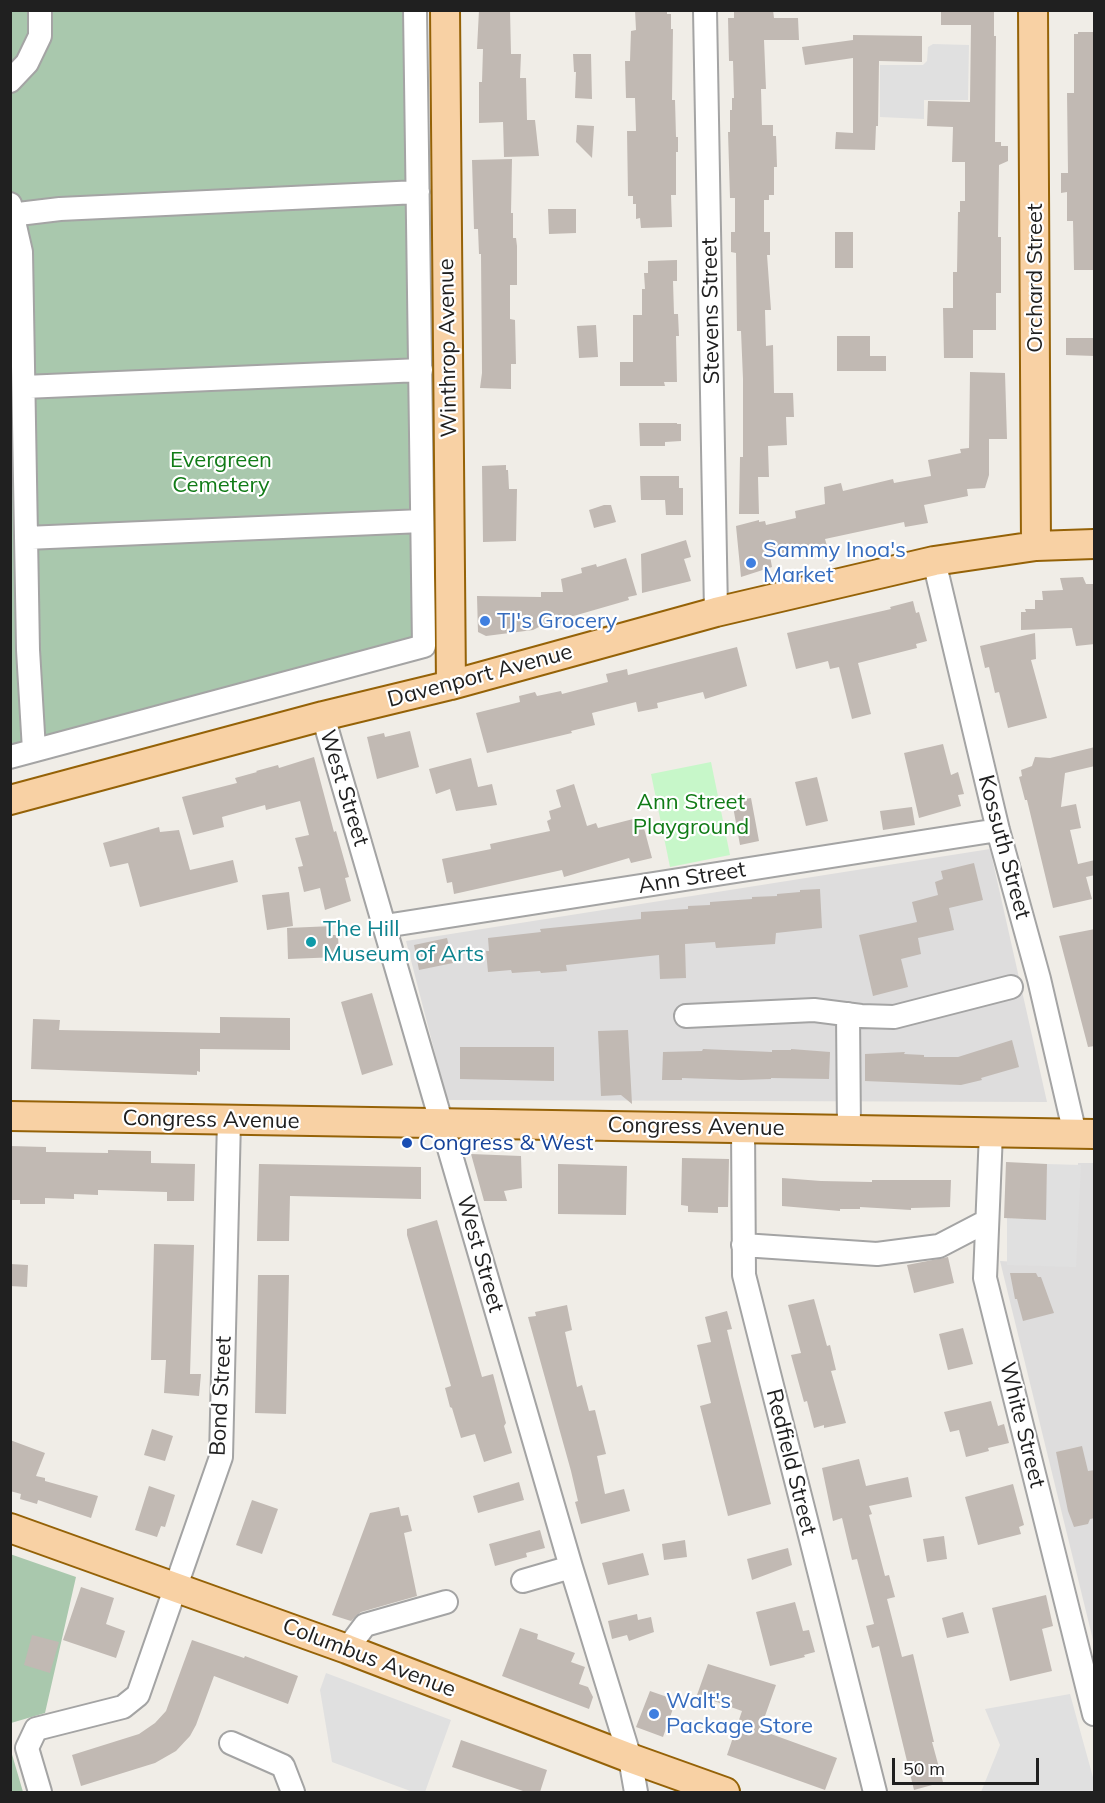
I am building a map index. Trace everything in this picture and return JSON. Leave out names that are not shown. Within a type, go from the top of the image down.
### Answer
[{"type":"main road","name":"Winthrop Avenue","points":[[445,10],[451,685]]},
{"type":"main road","name":"Orchard Street","points":[[1033,10],[1036,546]]},
{"type":"main road","name":"Davenport Avenue","points":[[10,800],[323,716],[451,685],[716,612],[934,561],[1036,546],[1095,544]]},
{"type":"main road","name":"Congress Avenue","points":[[10,1116],[1085,1134]]},
{"type":"main road","name":"Columbus Avenue","points":[[10,1528],[347,1649],[630,1758],[725,1792]]},
{"type":"street","points":[[10,81],[27,63],[40,36],[40,10]]},
{"type":"street","points":[[10,757],[424,646],[415,10]]},
{"type":"street","name":"Stevens Street","points":[[705,10],[716,612]]},
{"type":"street","points":[[34,750],[19,651],[19,582],[26,538],[18,447],[24,387],[21,252],[12,211],[418,192]]},
{"type":"street","points":[[24,387],[421,370]]},
{"type":"street","points":[[26,538],[422,521]]},
{"type":"street","name":"Kossuth Street","points":[[934,561],[998,830],[1085,1134]]},
{"type":"street","name":"West Street","points":[[323,716],[571,1567],[630,1758],[636,1792]]},
{"type":"street","name":"Ann Street","points":[[385,926],[998,830]]},
{"type":"street","points":[[686,1016],[814,1010],[894,1017],[1011,987]]},
{"type":"street","points":[[848,1014],[849,1130]]},
{"type":"street","name":"Bond Street","points":[[40,1792],[27,1748],[36,1729],[123,1707],[138,1695],[221,1457],[230,1120]]},
{"type":"street","name":"Redfield Street","points":[[743,1127],[744,1275],[875,1792]]},
{"type":"street","name":"White Street","points":[[991,1132],[985,1278],[1095,1714]]},
{"type":"street","points":[[743,1245],[877,1254],[939,1246],[987,1221]]},
{"type":"street","points":[[523,1581],[571,1567]]},
{"type":"street","points":[[347,1649],[365,1625],[446,1602]]},
{"type":"street","points":[[231,1743],[284,1767],[293,1792]]},
{"type":"shaded area","points":[[933,44],[969,45],[968,100],[924,100],[924,119],[880,117],[880,65],[923,65],[927,61],[928,47]]},
{"type":"shaded area","points":[[990,849],[1047,1102],[447,1100],[406,941]]},
{"type":"shaded area","points":[[1078,1163],[1094,1163],[1094,1644],[1000,1261],[1073,1265]]},
{"type":"shaded area","points":[[1047,1164],[1081,1165],[1076,1267],[1007,1265],[1007,1218],[1045,1220]]},
{"type":"shaded area","points":[[326,1673],[451,1720],[425,1792],[413,1792],[332,1762],[320,1690]]},
{"type":"shaded area","points":[[1070,1694],[1094,1781],[1094,1792],[981,1792],[1000,1745],[985,1709]]},
{"type":"green space","name":"Evergreen Cemetery","points":[[11,11],[426,11],[435,652],[11,767]]},
{"type":"green space","name":"Ann Street Playground","points":[[711,762],[730,855],[670,867],[651,774]]},
{"type":"green space","points":[[10,1554],[76,1577],[45,1713],[11,1723]]},
{"type":"green space","points":[[11,1751],[23,1792],[11,1792]]},
{"type":"building","points":[[479,10],[510,10],[511,54],[521,54],[520,78],[526,78],[527,120],[535,120],[539,156],[504,157],[503,122],[479,123],[479,82],[482,82],[483,49],[477,49]]},
{"type":"building","points":[[635,10],[667,10],[667,14],[671,14],[671,29],[673,29],[672,100],[675,100],[676,137],[678,137],[676,195],[671,195],[672,227],[641,228],[640,218],[636,219],[636,204],[633,204],[633,196],[628,196],[627,131],[636,131],[635,98],[626,98],[625,61],[630,61],[631,31],[636,30]]},
{"type":"building","points":[[734,10],[773,10],[774,18],[798,18],[799,40],[764,40],[766,89],[761,89],[762,125],[773,125],[773,136],[776,136],[777,167],[774,167],[774,195],[769,195],[769,200],[764,200],[764,232],[770,232],[770,255],[767,255],[771,310],[765,310],[766,346],[773,345],[774,393],[793,393],[794,417],[786,417],[787,445],[768,446],[769,477],[758,477],[759,514],[739,514],[740,457],[743,457],[743,379],[741,331],[737,331],[736,253],[731,252],[731,232],[735,232],[735,198],[730,198],[728,132],[730,132],[732,98],[734,98],[733,61],[729,61],[728,18],[734,18]]},
{"type":"building","points":[[941,10],[994,10],[994,36],[996,36],[995,142],[1001,142],[1001,146],[1008,146],[1008,161],[999,165],[998,237],[1001,237],[1001,293],[996,293],[996,330],[973,330],[973,358],[944,358],[943,308],[953,308],[953,272],[957,272],[958,212],[960,212],[960,201],[965,201],[965,162],[952,162],[953,127],[927,126],[928,101],[970,102],[971,25],[941,25]]},
{"type":"building","points":[[1095,32],[1095,270],[1074,270],[1073,221],[1067,221],[1067,192],[1061,193],[1061,173],[1068,173],[1067,93],[1074,93],[1074,34]]},
{"type":"building","points":[[853,35],[922,36],[922,62],[879,61],[878,126],[876,126],[875,150],[835,149],[836,132],[853,133],[853,58],[805,65],[802,47],[853,40]]},
{"type":"building","points":[[573,54],[591,54],[592,99],[575,98],[576,72],[574,72]]},
{"type":"building","points":[[577,125],[594,126],[592,158],[576,142]]},
{"type":"building","points":[[512,159],[511,213],[513,213],[513,238],[516,238],[517,246],[517,285],[510,285],[510,319],[515,320],[516,364],[511,364],[511,389],[480,388],[482,373],[481,254],[479,254],[478,229],[474,229],[472,160]]},
{"type":"building","points":[[548,209],[576,209],[576,233],[549,234]]},
{"type":"building","points":[[835,232],[853,232],[853,268],[835,268]]},
{"type":"building","points":[[677,260],[677,281],[673,281],[674,314],[678,314],[679,336],[676,336],[677,382],[664,382],[665,386],[620,386],[620,362],[633,362],[633,315],[642,315],[642,289],[645,289],[644,273],[648,273],[648,261]]},
{"type":"building","points":[[596,325],[598,357],[579,358],[577,326]]},
{"type":"building","points":[[837,336],[870,336],[870,356],[886,356],[886,371],[837,371]]},
{"type":"building","points":[[1066,338],[1095,338],[1095,356],[1066,355]]},
{"type":"building","points":[[970,372],[1005,373],[1007,439],[989,439],[989,475],[985,488],[967,489],[968,496],[924,505],[928,523],[905,527],[904,522],[825,539],[827,546],[807,551],[807,547],[770,556],[772,567],[741,577],[736,526],[759,520],[759,522],[765,521],[766,525],[796,518],[795,511],[825,504],[824,487],[841,483],[843,491],[893,479],[894,483],[931,476],[928,460],[961,453],[960,449],[969,448]]},
{"type":"building","points":[[639,423],[681,424],[681,441],[665,442],[665,446],[640,446]]},
{"type":"building","points":[[506,465],[509,489],[517,489],[516,541],[483,542],[482,466]]},
{"type":"building","points":[[640,476],[679,476],[679,488],[683,488],[683,515],[666,515],[665,500],[641,500]]},
{"type":"building","points":[[611,505],[616,522],[594,528],[589,510]]},
{"type":"building","points":[[686,540],[691,557],[684,559],[691,581],[642,593],[641,554]]},
{"type":"building","points":[[626,558],[637,595],[628,597],[629,600],[563,619],[563,623],[545,624],[533,630],[486,636],[478,632],[477,596],[541,597],[541,592],[563,592],[561,579],[582,573],[581,568],[596,564],[597,567]]},
{"type":"building","points":[[1083,577],[1086,584],[1095,584],[1095,644],[1076,646],[1072,628],[1021,630],[1021,612],[1026,612],[1025,609],[1035,609],[1035,600],[1043,600],[1042,591],[1063,590],[1060,578]]},
{"type":"building","points":[[913,601],[916,613],[919,612],[927,641],[916,644],[917,648],[858,663],[871,714],[852,719],[839,667],[830,669],[828,661],[796,669],[787,633],[891,609],[890,607]]},
{"type":"building","points":[[1035,633],[1036,659],[1031,660],[1047,718],[1008,728],[999,692],[995,693],[989,667],[985,668],[980,646]]},
{"type":"building","points":[[737,647],[747,686],[705,699],[703,692],[657,703],[658,708],[638,712],[636,702],[592,713],[595,725],[571,731],[572,733],[487,753],[476,713],[520,702],[519,696],[535,692],[537,696],[561,691],[562,694],[608,682],[606,674],[627,669],[628,675]]},
{"type":"building","points":[[410,731],[419,767],[377,779],[367,737],[384,733],[385,737]]},
{"type":"building","points":[[943,744],[951,775],[958,772],[964,794],[958,795],[961,806],[919,818],[904,753]]},
{"type":"building","points":[[1095,747],[1095,766],[1065,773],[1061,807],[1076,804],[1081,828],[1070,830],[1078,864],[1095,860],[1095,875],[1086,877],[1092,899],[1053,908],[1027,800],[1025,800],[1019,777],[1022,776],[1021,770],[1032,766],[1035,757],[1050,758]]},
{"type":"building","points":[[314,757],[334,832],[336,831],[349,877],[345,878],[351,901],[325,910],[320,888],[304,892],[298,867],[303,866],[295,838],[309,835],[300,801],[266,810],[265,805],[222,817],[224,827],[193,835],[182,797],[237,783],[235,778],[256,771],[278,765],[279,768]]},
{"type":"building","points":[[471,758],[478,787],[492,784],[497,805],[456,811],[450,789],[436,794],[429,769]]},
{"type":"building","points":[[817,777],[828,821],[806,826],[795,782]]},
{"type":"building","points":[[574,784],[587,826],[596,823],[598,828],[641,817],[652,858],[631,863],[629,858],[564,877],[562,870],[454,894],[452,882],[447,883],[442,859],[491,849],[490,844],[550,831],[547,821],[551,819],[549,811],[561,807],[556,790]]},
{"type":"building","points":[[751,798],[759,841],[740,845],[732,801]]},
{"type":"building","points":[[912,807],[915,825],[883,830],[880,811]]},
{"type":"building","points":[[159,827],[160,832],[179,830],[190,870],[233,860],[238,882],[140,907],[128,863],[110,867],[103,843]]},
{"type":"building","points":[[974,863],[983,900],[949,908],[954,930],[918,938],[921,954],[901,959],[908,987],[873,996],[859,935],[917,922],[912,902],[938,895],[935,882],[943,879],[941,871]]},
{"type":"building","points":[[820,889],[822,928],[776,933],[775,944],[716,948],[715,942],[685,944],[686,978],[660,979],[659,955],[566,965],[567,971],[488,972],[486,951],[489,951],[488,938],[541,932],[540,929],[641,919],[641,912],[688,909],[688,906],[710,905],[710,902],[752,899],[752,897],[777,896],[777,894],[800,892],[800,890]]},
{"type":"building","points":[[289,892],[293,926],[267,930],[262,895]]},
{"type":"building","points":[[333,926],[333,935],[338,935],[339,957],[288,959],[287,928]]},
{"type":"building","points":[[1095,929],[1095,1046],[1088,1047],[1059,936]]},
{"type":"building","points":[[447,938],[453,963],[419,970],[414,945]]},
{"type":"building","points":[[372,993],[393,1065],[362,1075],[341,1002]]},
{"type":"building","points":[[220,1017],[290,1018],[290,1050],[200,1049],[200,1072],[197,1071],[197,1075],[31,1069],[33,1019],[60,1020],[59,1030],[220,1033]]},
{"type":"building","points":[[628,1030],[632,1104],[621,1095],[601,1096],[598,1031]]},
{"type":"building","points":[[1012,1040],[1019,1067],[981,1078],[982,1080],[961,1085],[865,1081],[865,1054],[905,1052],[904,1054],[924,1055],[924,1057],[958,1057]]},
{"type":"building","points":[[460,1047],[554,1047],[554,1081],[460,1079]]},
{"type":"building","points":[[703,1049],[772,1052],[772,1050],[791,1049],[830,1052],[829,1079],[682,1078],[682,1080],[662,1080],[663,1052],[702,1051]]},
{"type":"building","points":[[10,1146],[46,1147],[46,1152],[151,1151],[151,1163],[195,1164],[194,1201],[167,1201],[167,1192],[98,1190],[98,1195],[74,1194],[74,1199],[45,1198],[45,1204],[20,1204],[20,1200],[10,1200]]},
{"type":"building","points":[[471,1154],[521,1156],[522,1188],[504,1191],[507,1201],[484,1201]]},
{"type":"building","points":[[682,1158],[729,1159],[728,1207],[718,1207],[718,1213],[688,1212],[688,1206],[681,1205]]},
{"type":"building","points":[[1006,1162],[1047,1164],[1046,1220],[1004,1218]]},
{"type":"building","points":[[259,1164],[421,1167],[421,1199],[290,1196],[289,1241],[257,1241]]},
{"type":"building","points":[[558,1164],[627,1166],[626,1215],[558,1214]]},
{"type":"building","points":[[782,1178],[872,1182],[872,1180],[951,1180],[950,1207],[911,1208],[911,1210],[860,1207],[860,1209],[840,1209],[840,1211],[782,1206]]},
{"type":"building","points":[[437,1220],[482,1377],[493,1374],[512,1453],[484,1462],[475,1434],[461,1438],[450,1407],[445,1388],[451,1386],[407,1235],[407,1229]]},
{"type":"building","points":[[154,1244],[194,1245],[190,1374],[201,1374],[199,1396],[164,1393],[166,1360],[151,1360]]},
{"type":"building","points":[[948,1257],[954,1283],[914,1293],[907,1265]]},
{"type":"building","points":[[10,1264],[28,1265],[27,1287],[10,1286]]},
{"type":"building","points":[[1010,1273],[1036,1273],[1038,1277],[1041,1277],[1054,1313],[1023,1321],[1017,1299],[1015,1299]]},
{"type":"building","points":[[258,1275],[289,1275],[286,1414],[255,1413]]},
{"type":"building","points":[[814,1299],[827,1346],[830,1345],[836,1370],[831,1371],[846,1423],[824,1428],[824,1425],[814,1428],[791,1355],[801,1353],[788,1305]]},
{"type":"building","points":[[567,1305],[572,1330],[565,1332],[577,1387],[582,1385],[589,1411],[595,1410],[606,1454],[597,1456],[605,1494],[624,1489],[630,1511],[581,1524],[575,1502],[578,1501],[571,1471],[528,1317],[536,1316],[535,1312]]},
{"type":"building","points":[[727,1311],[732,1329],[727,1330],[771,1504],[728,1516],[700,1406],[711,1403],[697,1345],[711,1342],[705,1317]]},
{"type":"building","points":[[963,1328],[973,1364],[948,1370],[939,1334]]},
{"type":"building","points":[[991,1401],[998,1426],[1004,1424],[1009,1443],[966,1457],[959,1430],[950,1432],[944,1412]]},
{"type":"building","points":[[152,1429],[173,1436],[165,1461],[144,1455]]},
{"type":"building","points":[[10,1440],[45,1453],[36,1476],[45,1478],[45,1481],[98,1496],[91,1518],[38,1500],[37,1504],[20,1499],[21,1494],[10,1491]]},
{"type":"building","points":[[1082,1446],[1088,1471],[1095,1470],[1095,1518],[1090,1519],[1088,1524],[1074,1527],[1068,1511],[1056,1452]]},
{"type":"building","points":[[859,1459],[866,1486],[908,1477],[912,1497],[869,1506],[872,1514],[869,1515],[885,1576],[889,1575],[895,1597],[887,1599],[902,1657],[913,1654],[943,1782],[914,1790],[879,1646],[872,1648],[866,1626],[874,1624],[857,1559],[852,1560],[842,1518],[833,1521],[822,1468]]},
{"type":"building","points":[[519,1482],[524,1500],[478,1513],[473,1496]]},
{"type":"building","points":[[1013,1484],[1024,1525],[1019,1527],[1021,1534],[978,1545],[965,1497]]},
{"type":"building","points":[[149,1486],[175,1495],[165,1527],[161,1526],[157,1537],[135,1530]]},
{"type":"building","points":[[252,1500],[278,1509],[262,1554],[236,1545]]},
{"type":"building","points":[[399,1507],[401,1516],[408,1515],[412,1531],[404,1533],[417,1596],[361,1612],[351,1621],[332,1615],[370,1513]]},
{"type":"building","points":[[540,1530],[545,1548],[526,1553],[527,1557],[495,1566],[489,1544]]},
{"type":"building","points":[[944,1536],[947,1559],[927,1562],[923,1539]]},
{"type":"building","points":[[685,1540],[687,1557],[664,1560],[662,1544]]},
{"type":"building","points":[[788,1548],[792,1565],[752,1580],[747,1559]]},
{"type":"building","points":[[643,1553],[649,1575],[608,1585],[602,1563]]},
{"type":"building","points":[[81,1587],[114,1598],[106,1624],[125,1631],[116,1658],[63,1640]]},
{"type":"building","points":[[1046,1595],[1053,1626],[1042,1629],[1052,1671],[1010,1681],[992,1608]]},
{"type":"building","points":[[795,1602],[803,1631],[809,1630],[815,1652],[804,1655],[805,1657],[770,1666],[756,1612]]},
{"type":"building","points":[[963,1612],[969,1633],[947,1638],[942,1618]]},
{"type":"building","points":[[637,1614],[638,1620],[651,1617],[654,1632],[629,1641],[627,1635],[612,1639],[608,1621]]},
{"type":"building","points":[[520,1628],[538,1634],[537,1639],[575,1653],[571,1662],[585,1667],[579,1684],[588,1687],[593,1697],[589,1709],[502,1676]]},
{"type":"building","points":[[32,1635],[59,1642],[50,1673],[24,1665]]},
{"type":"building","points":[[192,1640],[244,1658],[245,1656],[298,1676],[288,1704],[214,1676],[196,1725],[190,1736],[176,1751],[155,1763],[81,1786],[72,1755],[139,1734],[155,1723],[166,1711]]},
{"type":"building","points":[[708,1664],[776,1685],[760,1730],[837,1758],[825,1790],[727,1755],[742,1711],[697,1695]]},
{"type":"building","points":[[650,1691],[676,1700],[663,1737],[636,1727]]},
{"type":"building","points":[[461,1740],[547,1770],[540,1792],[526,1792],[452,1767]]},
{"type":"place","name":"Sammy Inoa's Market","points":[[751,563]]},
{"type":"place","name":"TJ's Grocery","points":[[485,621]]},
{"type":"place","name":"The Hill Museum of Arts","points":[[311,942]]},
{"type":"place","name":"Congress & West","points":[[407,1143]]},
{"type":"place","name":"Walt's Package Store","points":[[654,1714]]}]
